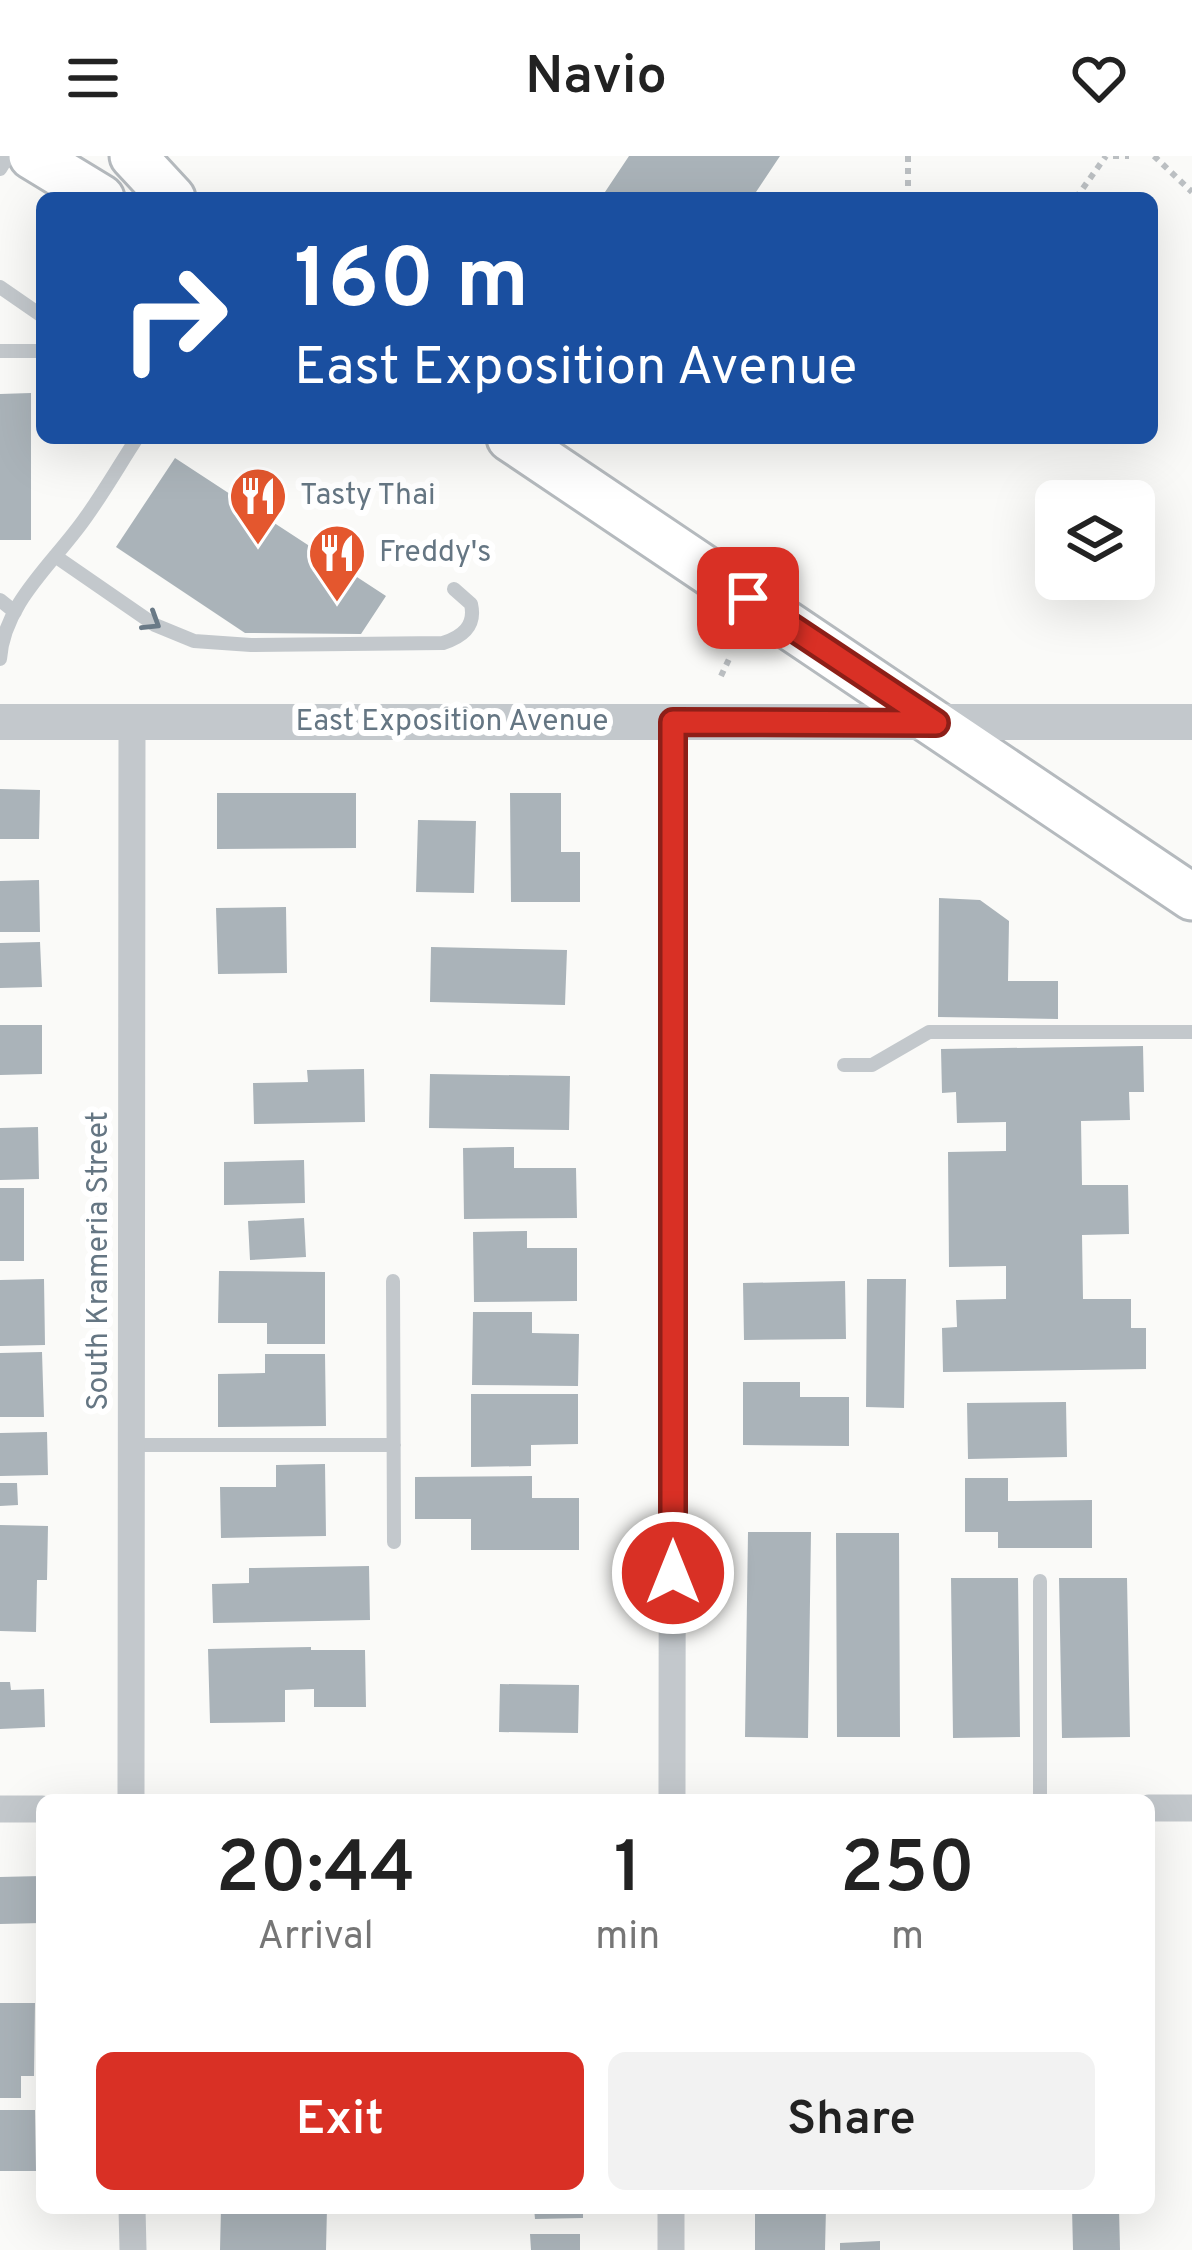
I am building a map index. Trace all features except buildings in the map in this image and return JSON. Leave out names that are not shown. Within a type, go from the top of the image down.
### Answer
[{"type":"main road","points":[[32,156],[91,192]]},
{"type":"main road","points":[[133,156],[166,192]]},
{"type":"main road","points":[[528,444],[1192,897]]},
{"type":"street","name":"East Exposition Avenue","points":[[0,722],[1192,722]]},
{"type":"street","name":"South Krameria Street","points":[[131,1794],[132,722]]},
{"type":"street","points":[[672,1794],[673,722]]},
{"type":"street","points":[[1155,1808],[1192,1808]]},
{"type":"street","points":[[0,1809],[36,1809]]},
{"type":"street","points":[[133,2214],[133,2250]]},
{"type":"street","points":[[671,2214],[671,2250]]},
{"type":"lane","points":[[0,169],[8,156]]},
{"type":"lane","points":[[0,287],[36,312]]},
{"type":"lane","points":[[0,351],[36,351]]},
{"type":"lane","points":[[0,659],[5,627],[89,514],[133,444]]},
{"type":"lane","points":[[55,556],[166,632],[211,644],[443,644],[461,636],[472,621],[471,604],[454,590]]},
{"type":"lane","points":[[0,600],[15,612]]},
{"type":"lane","points":[[844,1065],[872,1065],[929,1032],[1192,1032]]},
{"type":"lane","points":[[393,1281],[394,1543]]},
{"type":"lane","points":[[131,1445],[394,1445]]},
{"type":"lane","points":[[1040,1581],[1040,1794]]},
{"type":"path","points":[[908,156],[908,192]]},
{"type":"path","points":[[1081,192],[1110,156],[1129,156]]},
{"type":"path","points":[[1154,156],[1192,193]]},
{"type":"path","points":[[721,676],[730,657]]},
{"type":"place","name":"Tasty Thai","points":[[258,547]]},
{"type":"place","name":"Freddy's","points":[[337,604]]},
{"type":"route","points":[[673,1573],[673,722],[936,723],[748,598]]}]
